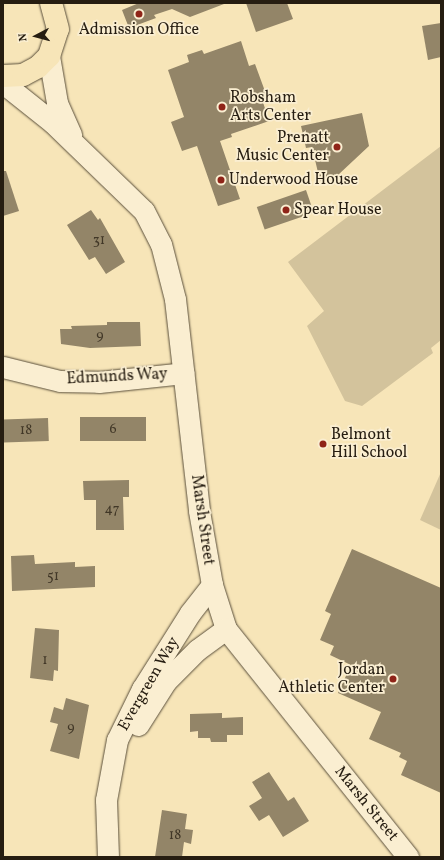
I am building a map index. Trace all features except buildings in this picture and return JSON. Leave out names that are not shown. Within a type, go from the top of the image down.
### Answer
[{"type":"main road","points":[[51,3],[58,29]]},
{"type":"main road","points":[[3,76],[23,75],[38,67],[49,56],[56,41],[58,29],[71,3]]},
{"type":"street","name":"Marsh Street","points":[[49,56],[57,103],[64,124],[81,150]]},
{"type":"street","name":"Marsh Street","points":[[3,83],[81,150],[144,211],[161,244],[175,299],[199,511],[212,584],[226,629],[408,857]]},
{"type":"street","name":"Edmunds Way","points":[[3,367],[60,381],[99,382],[184,373]]},
{"type":"street","name":"Evergreen Way","points":[[108,857],[105,817],[106,800],[117,740],[142,689],[190,613],[212,584]]},
{"type":"street","name":"Evergreen Way","points":[[105,817],[119,787],[136,728],[153,701],[183,663],[226,629]]},
{"type":"shaded area","points":[[441,146],[441,340],[431,348],[433,353],[362,406],[345,401],[307,326],[324,311],[288,262]]},
{"type":"shaded area","points":[[441,472],[441,530],[420,520]]},
{"type":"place","name":"Admission Office","points":[[139,14]]},
{"type":"place","name":"Robsham Arts Center","points":[[222,107]]},
{"type":"place","name":"Prenatt Music Center","points":[[337,147]]},
{"type":"place","name":"Underwood House","points":[[221,180]]},
{"type":"place","name":"Spear House","points":[[286,210]]},
{"type":"place","name":"Belmont Hill School","points":[[323,444]]},
{"type":"place","name":"Jordan Athletic Center","points":[[393,679]]}]
